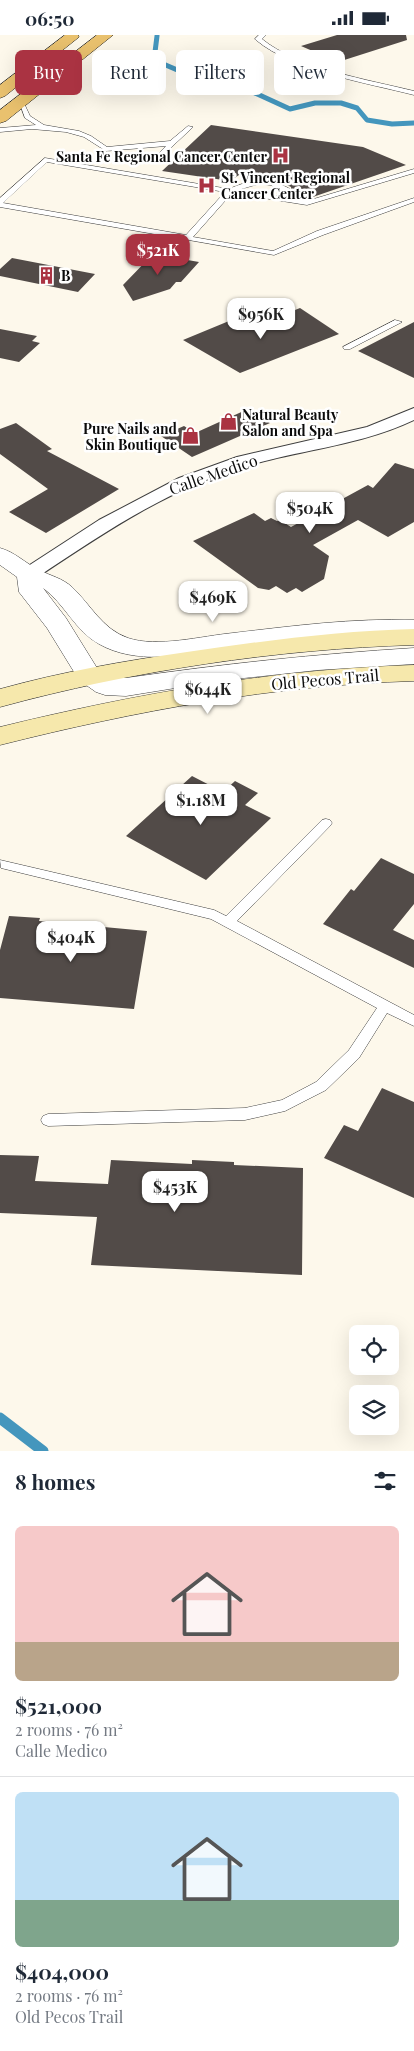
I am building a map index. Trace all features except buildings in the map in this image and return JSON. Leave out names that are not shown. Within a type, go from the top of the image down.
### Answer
[{"type":"main road","points":[[57,50],[76,35]]},
{"type":"main road","points":[[80,50],[92,35]]},
{"type":"main road","points":[[82,54],[106,35]]},
{"type":"main road","points":[[0,93],[15,82]]},
{"type":"main road","points":[[0,108],[17,95]]},
{"type":"main road","points":[[0,118],[30,95]]},
{"type":"main road","points":[[0,698],[88,674],[246,651],[325,642],[414,637]]},
{"type":"main road","name":"Old Pecos Trail","points":[[0,736],[119,709],[243,687],[382,674],[414,673]]},
{"type":"street","name":"Calle Medico","points":[[29,574],[94,530],[168,488],[243,461],[366,435],[398,422],[414,413]]},
{"type":"street","points":[[0,555],[29,574],[53,585],[76,607],[96,632],[120,644],[138,648],[171,648],[299,633],[388,626],[414,628]]},
{"type":"street","points":[[29,574],[31,592],[57,623],[88,674],[105,685],[126,687],[225,672],[318,662],[414,655]]},
{"type":"lane","points":[[263,35],[258,39],[263,46],[297,60],[354,79],[414,93]]},
{"type":"lane","points":[[21,102],[27,117],[45,127]]},
{"type":"lane","points":[[0,130],[16,127],[45,127],[87,136],[106,149],[172,143]]},
{"type":"lane","points":[[159,156],[190,127]]},
{"type":"lane","points":[[104,168],[106,149]]},
{"type":"lane","points":[[0,204],[45,160],[104,168],[307,203],[414,171]]},
{"type":"lane","points":[[188,238],[230,191],[247,183],[269,182],[287,191],[286,200]]},
{"type":"lane","points":[[0,204],[274,253],[320,233],[414,200]]},
{"type":"lane","points":[[347,347],[398,321]]},
{"type":"lane","points":[[228,922],[326,823]]},
{"type":"lane","points":[[2,864],[214,915],[414,1021]]},
{"type":"lane","points":[[48,1120],[245,1114],[285,1105],[321,1086],[354,1054],[385,1006]]},
{"type":"waterway","points":[[157,36],[154,60],[182,72],[233,74],[244,88],[290,109],[315,103],[341,103],[357,108],[367,120],[392,124],[414,123]]},
{"type":"waterway","points":[[0,1418],[43,1451]]},
{"type":"place","name":"Santa Fe Regional Cancer Center","points":[[281,156]]},
{"type":"place","name":"St. Vincent Regional Cancer Center","points":[[207,185]]},
{"type":"place","name":"B","points":[[47,275]]},
{"type":"place","name":"Natural Beauty Salon and Spa","points":[[228,422]]},
{"type":"place","name":"Pure Nails and Skin Boutique","points":[[191,436]]}]
